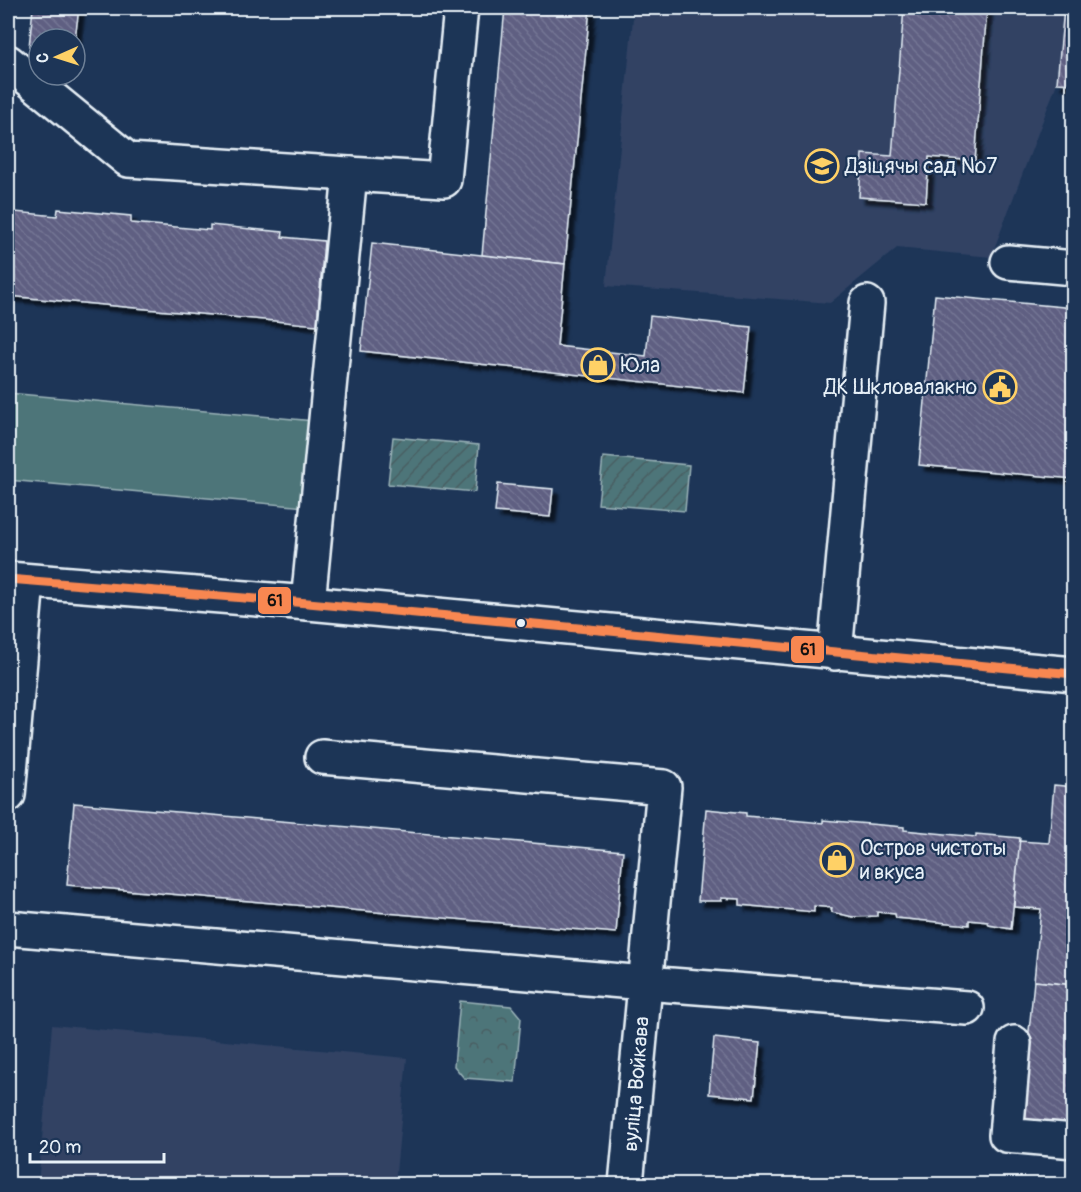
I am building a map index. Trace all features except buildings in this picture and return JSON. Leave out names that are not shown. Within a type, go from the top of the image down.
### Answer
[{"type":"main road","points":[[8,62],[128,160],[444,180],[461,8]]},
{"type":"main road","points":[[308,603],[350,174]]},
{"type":"main road","points":[[1008,262],[1074,268]]},
{"type":"main road","points":[[836,652],[867,303]]},
{"type":"main road","points":[[8,795],[17,580],[308,603],[1074,674]]},
{"type":"main road","name":"вуліца Войкава","points":[[322,757],[664,787],[626,1185]]},
{"type":"main road","points":[[8,928],[645,983],[967,1008]]},
{"type":"main road","points":[[1014,1043],[1006,1135],[1074,1141]]},
{"type":"shaded area","name":"Дзіцячы сад №7","points":[[634,8],[1064,8],[1057,83],[991,257],[897,248],[830,303],[606,286]]},
{"type":"shaded area","points":[[52,1025],[407,1058],[395,1184],[38,1184]]},
{"type":"green space","points":[[8,393],[314,421],[306,507],[8,480]]},
{"type":"green space","points":[[393,437],[479,445],[475,492],[388,484]]},
{"type":"green space","points":[[603,457],[689,465],[685,511],[598,504]]},
{"type":"green space","points":[[460,1001],[511,1006],[521,1018],[515,1082],[464,1078],[454,1066]]},
{"type":"transit line","name":"61","points":[[8,579],[308,603],[1074,674]]},
{"type":"place","name":"Дзіцячы сад №7","points":[[822,166]]},
{"type":"place","name":"Юла","points":[[598,365]]},
{"type":"place","name":"ДК Шкловалакно","points":[[1000,387]]},
{"type":"place","name":"Остров чистоты и вкуса","points":[[837,860]]}]
